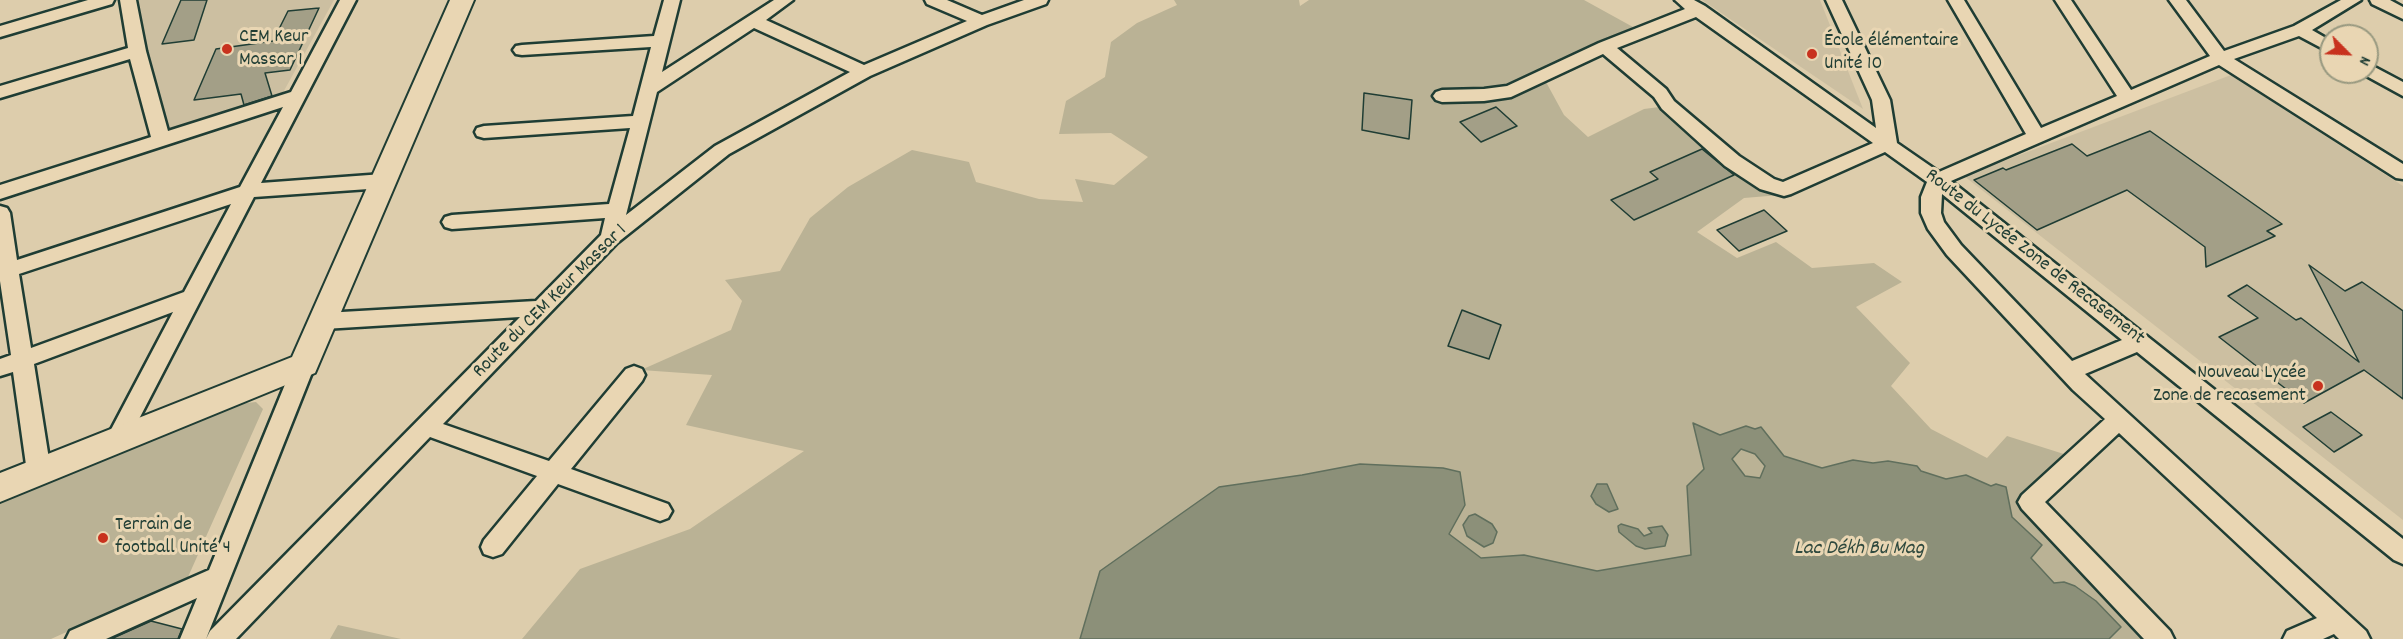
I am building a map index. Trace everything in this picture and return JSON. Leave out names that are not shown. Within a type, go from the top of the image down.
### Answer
[{"type":"street","points":[[0,32],[106,0]]},
{"type":"street","points":[[128,0],[137,51],[161,140]]},
{"type":"street","points":[[116,441],[348,0]]},
{"type":"street","points":[[193,639],[304,365],[462,0]]},
{"type":"street","points":[[610,238],[672,0]]},
{"type":"street","points":[[649,89],[785,0]]},
{"type":"street","points":[[933,0],[981,21]]},
{"type":"street","name":"Route du CEM Keur Massar 1","points":[[219,639],[610,238],[722,150],[864,72],[981,21],[1040,0]]},
{"type":"street","points":[[1605,47],[1660,93],[1668,105],[1732,162],[1774,186],[1784,189],[1888,144],[1881,100],[1834,0]]},
{"type":"street","points":[[1956,0],[2037,137]]},
{"type":"street","points":[[2063,0],[2127,98]]},
{"type":"street","points":[[2177,0],[2220,58],[2403,173]]},
{"type":"street","points":[[2353,0],[2300,30],[2220,58],[1937,180],[1931,197],[1931,213],[1935,224],[1954,250],[2069,371],[2356,639]]},
{"type":"street","points":[[2378,0],[2403,14]]},
{"type":"street","points":[[1442,96],[1484,95],[1511,91],[1691,5]]},
{"type":"street","name":"Route du Lycée Zone de Recasement","points":[[1691,5],[1937,180],[2403,554]]},
{"type":"street","points":[[754,21],[864,72]]},
{"type":"street","points":[[2300,30],[2319,41]]},
{"type":"street","points":[[522,50],[662,41]]},
{"type":"street","points":[[0,92],[137,51]]},
{"type":"street","points":[[2379,76],[2403,90]]},
{"type":"street","points":[[0,192],[297,96]]},
{"type":"street","points":[[484,132],[641,121]]},
{"type":"street","points":[[9,270],[248,190],[383,181]]},
{"type":"street","points":[[452,222],[617,210]]},
{"type":"street","points":[[0,213],[39,472]]},
{"type":"street","points":[[0,368],[192,297]]},
{"type":"street","points":[[324,321],[544,308]]},
{"type":"street","points":[[2069,371],[2140,342]]},
{"type":"street","points":[[0,488],[304,365]]},
{"type":"street","points":[[493,547],[634,375]]},
{"type":"street","points":[[2119,420],[2030,502],[2161,639]]},
{"type":"street","points":[[427,427],[660,511]]},
{"type":"street","points":[[79,639],[219,576]]},
{"type":"street","points":[[2296,639],[2337,621]]},
{"type":"shaded area","name":"CEM Keur Massar 1","points":[[134,0],[334,0],[280,98],[168,134]]},
{"type":"shaded area","points":[[1174,0],[1299,0],[1300,6],[1309,0],[1584,0],[1633,27],[1546,82],[1564,115],[1588,137],[1644,109],[1667,106],[1770,177],[1780,195],[1744,198],[1697,232],[1737,258],[1776,242],[1812,268],[1874,263],[1902,282],[1856,307],[1910,363],[1891,386],[1931,429],[1987,458],[2007,436],[2067,455],[2032,486],[2157,639],[522,639],[580,569],[690,529],[804,451],[686,425],[712,375],[641,370],[731,330],[742,301],[725,280],[780,271],[810,218],[848,187],[912,150],[969,162],[976,182],[1039,199],[1083,202],[1075,179],[1114,185],[1148,157],[1111,133],[1059,134],[1066,101],[1105,77],[1111,42],[1137,23],[1177,5]]},
{"type":"shaded area","name":"École élémentaire Unité 10","points":[[1702,0],[1820,0],[1863,109]]},
{"type":"shaded area","name":"Nouveau Lycée Zone de recasement","points":[[2231,75],[2403,186],[2403,520],[1964,176]]},
{"type":"shaded area","name":"Terrain de football Unité 4","points":[[256,402],[263,409],[188,577],[51,639],[0,639],[0,498],[236,404]]},
{"type":"shaded area","points":[[338,625],[401,639],[330,639]]},
{"type":"water","name":"Lac Dékh Bu Mag","points":[[1693,423],[1720,435],[1746,426],[1755,429],[1761,427],[1784,456],[1822,468],[1853,460],[1873,463],[1888,461],[1917,466],[1921,471],[1946,479],[1966,475],[1991,486],[1996,484],[2006,487],[2012,517],[2042,545],[2031,558],[2054,583],[2064,582],[2075,586],[2096,601],[2121,627],[2109,639],[1080,639],[1100,571],[1219,487],[1360,464],[1443,468],[1460,472],[1465,505],[1449,534],[1481,558],[1524,555],[1597,571],[1691,555],[1687,486],[1704,469]],"holes":[[[1741,449],[1755,454],[1765,466],[1760,478],[1745,476],[1732,459]]]},
{"type":"water","points":[[1597,484],[1607,484],[1618,509],[1609,512],[1596,504],[1591,496]]},
{"type":"water","points":[[1475,514],[1492,524],[1497,532],[1493,543],[1484,547],[1467,536],[1463,525],[1469,516]]},
{"type":"water","points":[[1621,524],[1638,529],[1644,536],[1652,533],[1648,528],[1662,526],[1668,535],[1665,546],[1645,549],[1636,546],[1619,532],[1618,526]]},
{"type":"building","points":[[181,0],[207,0],[194,40],[162,44]]},
{"type":"building","points":[[319,8],[290,70],[265,73],[272,96],[244,105],[241,94],[194,100],[216,49],[273,41],[288,11]]},
{"type":"building","points":[[1364,93],[1412,100],[1409,139],[1362,130]]},
{"type":"building","points":[[1496,107],[1517,126],[1481,142],[1460,122]]},
{"type":"building","points":[[2150,131],[2282,224],[2267,231],[2275,236],[2206,267],[2205,247],[2127,190],[2037,230],[1974,180],[2072,144],[2087,156]]},
{"type":"building","points":[[1702,149],[1734,175],[1634,220],[1611,200],[1658,179],[1650,172]]},
{"type":"building","points":[[1764,210],[1787,231],[1739,251],[1717,230]]},
{"type":"building","points":[[2309,265],[2345,291],[2362,282],[2403,311],[2403,399],[2364,370],[2304,403],[2219,337],[2258,318],[2228,296],[2247,285],[2296,320],[2301,318],[2359,362]]},
{"type":"building","points":[[1462,310],[1501,325],[1489,359],[1448,346]]},
{"type":"building","points":[[2331,412],[2362,435],[2334,452],[2303,427]]},
{"type":"building","points":[[151,621],[182,629],[178,639],[111,639]]},
{"type":"place","name":"CEM Keur Massar 1","points":[[227,49]]},
{"type":"place","name":"École élémentaire Unité 10","points":[[1812,54]]},
{"type":"place","name":"Nouveau Lycée Zone de recasement","points":[[2318,386]]},
{"type":"place","name":"Terrain de football Unité 4","points":[[103,538]]}]
